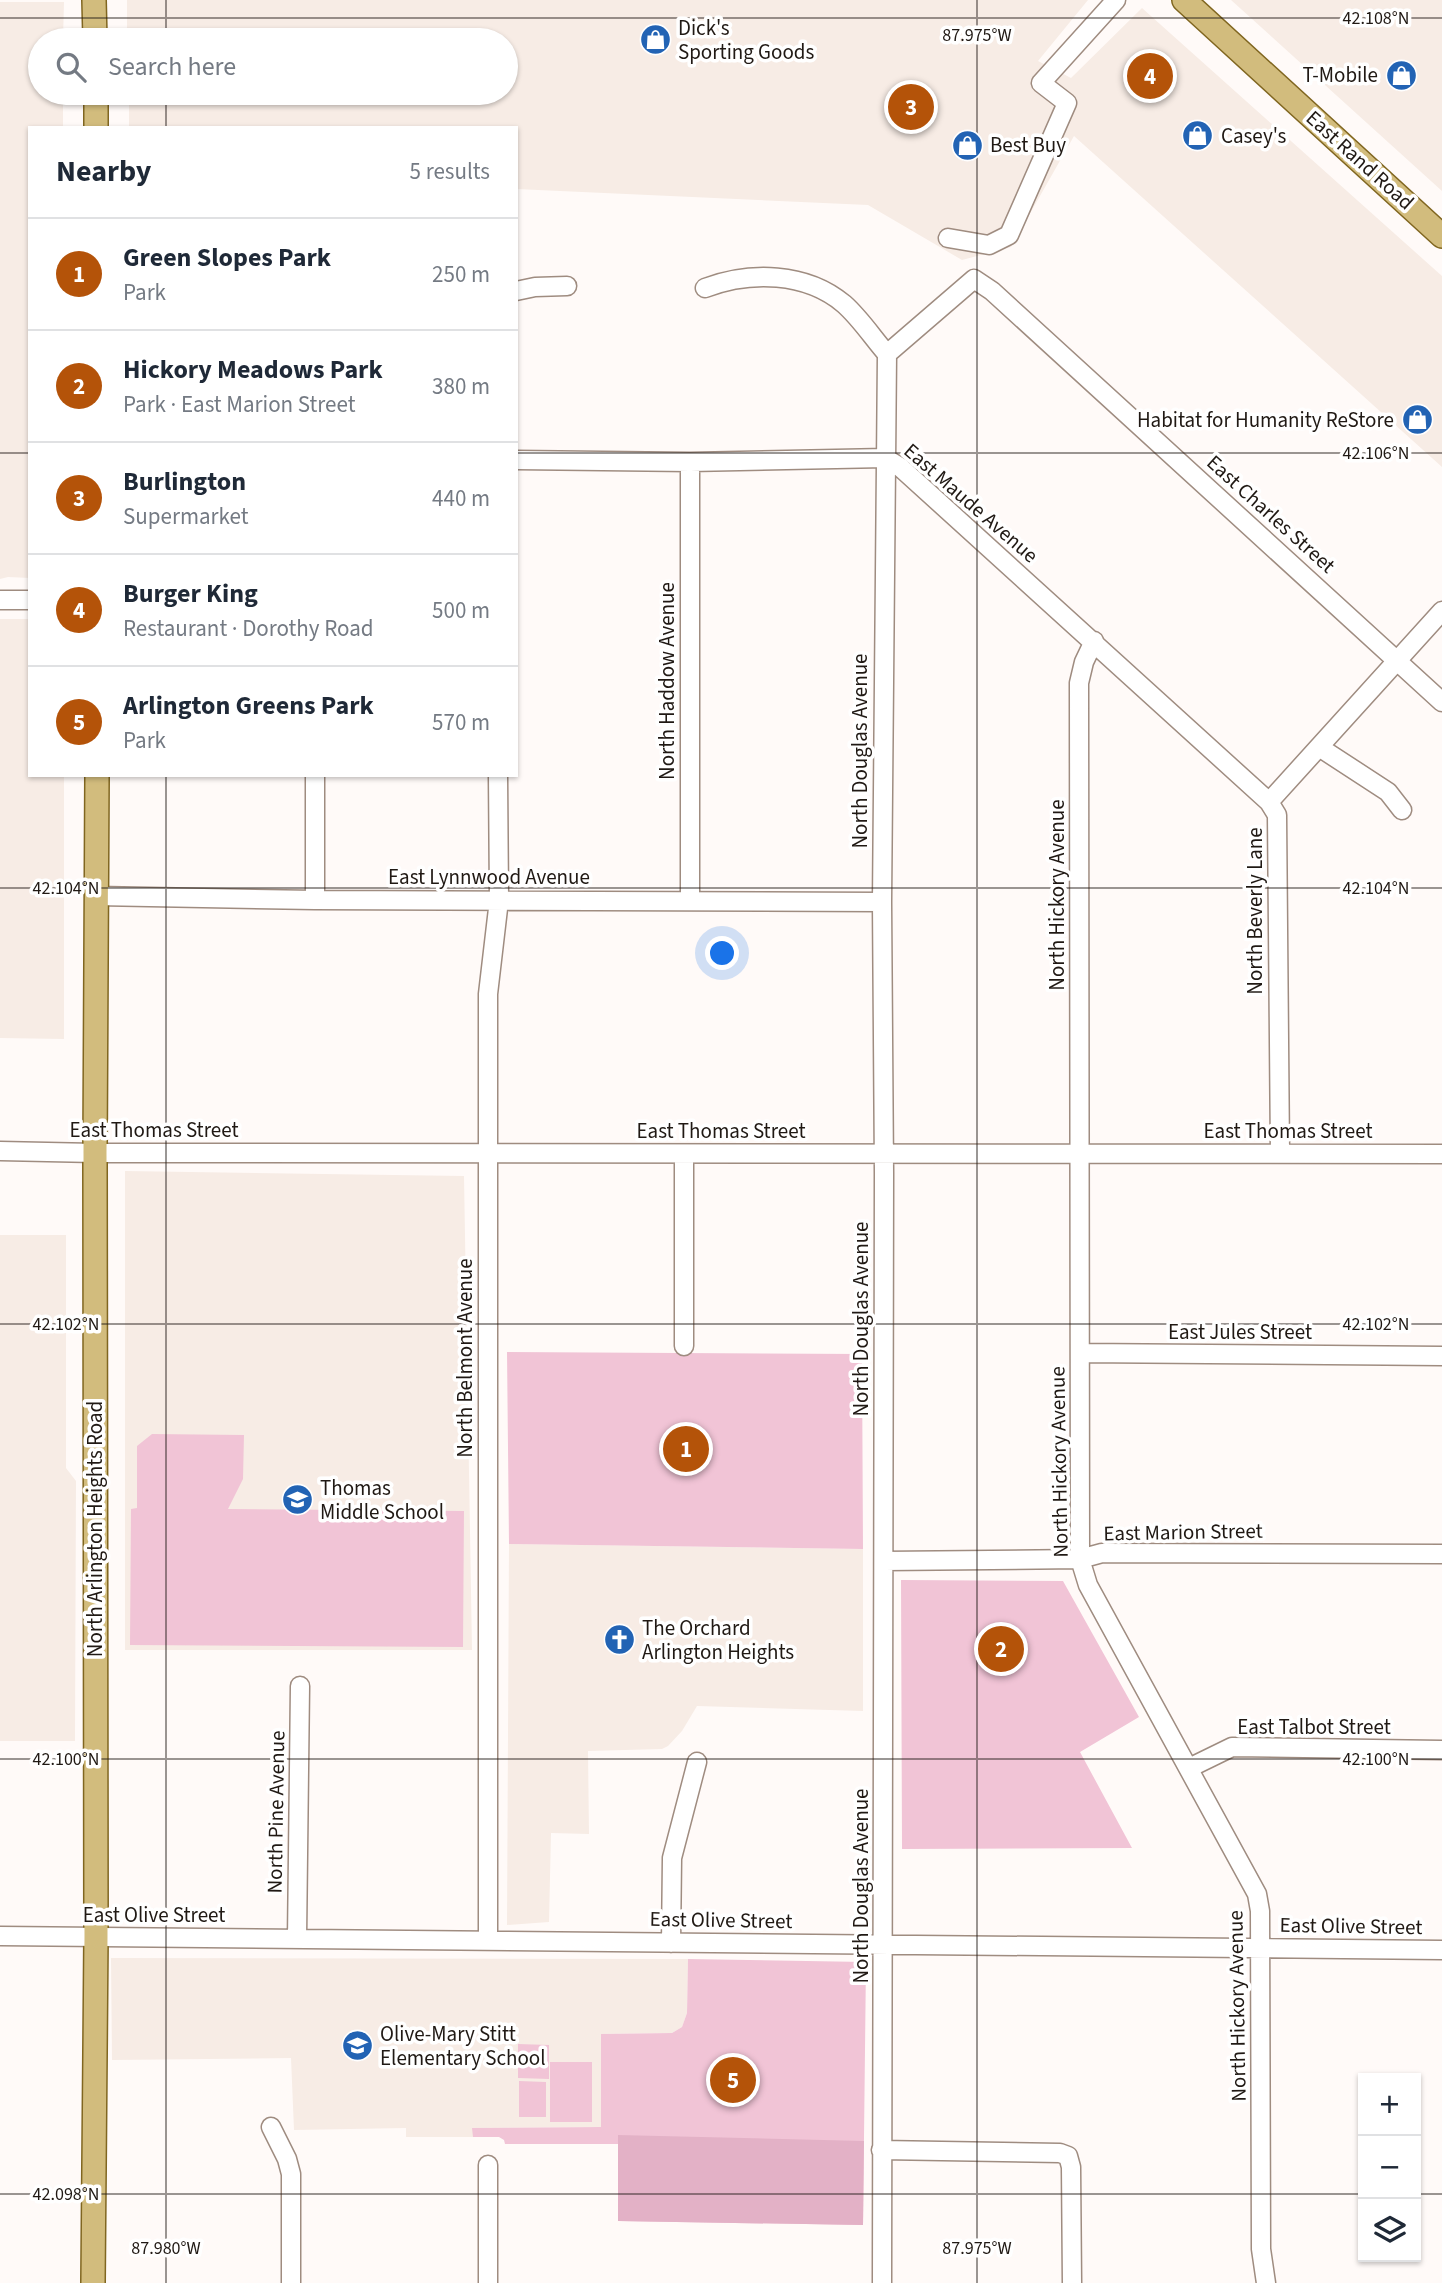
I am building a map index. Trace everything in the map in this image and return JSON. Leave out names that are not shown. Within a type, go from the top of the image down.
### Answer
[{"type":"main road","points":[[94,0],[95,28]]},
{"type":"main road","name":"East Rand Road","points":[[1184,0],[1442,236]]},
{"type":"main road","points":[[96,105],[96,126]]},
{"type":"main road","name":"North Arlington Heights Road","points":[[93,2283],[97,777]]},
{"type":"street","points":[[948,238],[989,245],[1009,235],[1068,103],[1041,83],[1116,0]]},
{"type":"street","points":[[705,288],[739,278],[766,277],[799,281],[824,289],[847,306],[887,354]]},
{"type":"street","name":"East Charles Street","points":[[887,354],[974,279],[992,291],[1442,702]]},
{"type":"street","points":[[518,291],[567,286]]},
{"type":"street","name":"North Douglas Avenue","points":[[882,2283],[882,902],[887,354]]},
{"type":"street","name":"East Maude Avenue","points":[[518,460],[690,462],[885,458],[900,467],[1269,802]]},
{"type":"street","name":"North Haddow Avenue","points":[[690,462],[690,900]]},
{"type":"street","points":[[0,600],[28,600]]},
{"type":"street","name":"North Beverly Lane","points":[[1280,1154],[1277,815],[1269,802],[1442,611]]},
{"type":"street","name":"North Hickory Avenue","points":[[1094,641],[1079,683],[1080,1559],[1088,1585],[1257,1894],[1260,1911],[1261,2249],[1266,2283]]},
{"type":"street","points":[[1319,747],[1388,792],[1402,810]]},
{"type":"street","points":[[315,777],[315,900]]},
{"type":"street","name":"North Belmont Avenue","points":[[488,1941],[488,994],[499,900],[498,777]]},
{"type":"street","name":"East Lynnwood Avenue","points":[[96,896],[315,900],[882,902]]},
{"type":"street","name":"East Thomas Street","points":[[0,1151],[1442,1154]]},
{"type":"street","points":[[684,1154],[684,1346]]},
{"type":"street","name":"East Jules Street","points":[[1081,1353],[1442,1356]]},
{"type":"street","name":"East Marion Street","points":[[884,1561],[1080,1559],[1102,1553],[1442,1554]]},
{"type":"street","name":"North Pine Avenue","points":[[297,1939],[300,1686]]},
{"type":"street","name":"East Talbot Street","points":[[1189,1768],[1232,1747],[1442,1749]]},
{"type":"street","points":[[671,1942],[672,1858],[697,1762]]},
{"type":"street","name":"East Olive Street","points":[[0,1936],[1442,1950]]},
{"type":"street","points":[[271,2127],[287,2159],[291,2174],[291,2283]]},
{"type":"street","points":[[881,2150],[1060,2153],[1068,2156],[1071,2167],[1072,2283]]},
{"type":"street","points":[[488,2165],[488,2283]]},
{"type":"shaded area","points":[[127,0],[1088,0],[1038,61],[1071,78],[1142,8],[1442,276],[1442,467],[1074,136],[1011,247],[962,260],[868,205],[518,189],[518,126],[129,126],[129,105],[518,105],[518,28],[127,28]]},
{"type":"shaded area","points":[[1231,0],[1442,0],[1442,191]]},
{"type":"shaded area","points":[[0,2],[64,2],[63,28],[28,28],[28,105],[63,105],[63,126],[28,126],[28,578],[0,579]]},
{"type":"shaded area","points":[[0,619],[28,619],[28,777],[64,777],[64,1039],[0,1038]]},
{"type":"shaded area","name":"Thomas Middle School","points":[[125,1171],[464,1176],[472,1650],[125,1650]]},
{"type":"shaded area","points":[[0,1235],[66,1235],[66,1468],[76,1481],[75,1741],[0,1741]]},
{"type":"shaded area","points":[[507,1352],[862,1354],[863,1549],[509,1544]]},
{"type":"shaded area","points":[[152,1434],[244,1435],[243,1479],[228,1509],[464,1511],[463,1647],[130,1645],[131,1509],[137,1508],[137,1446]]},
{"type":"shaded area","points":[[509,1544],[863,1549],[863,1711],[697,1706],[682,1731],[662,1749],[588,1751],[589,1834],[551,1833],[549,1922],[507,1925]]},
{"type":"shaded area","points":[[901,1580],[1063,1581],[1139,1717],[1080,1752],[1132,1848],[902,1849]]},
{"type":"shaded area","name":"Olive-Mary Stitt Elementary School","points":[[111,1958],[688,1959],[687,2013],[682,2027],[672,2033],[602,2034],[601,2127],[473,2128],[473,2137],[406,2137],[406,2128],[294,2130],[291,2058],[112,2060]]},
{"type":"shaded area","points":[[688,1959],[866,1962],[863,2225],[618,2221],[619,2144],[505,2144],[499,2137],[473,2137],[472,2128],[601,2127],[601,2034],[672,2033],[682,2027],[687,2013]]},
{"type":"shaded area","points":[[518,2044],[549,2045],[549,2079],[518,2078]]},
{"type":"shaded area","points":[[550,2062],[592,2062],[592,2122],[550,2122]]},
{"type":"shaded area","points":[[519,2081],[546,2082],[546,2117],[519,2117]]},
{"type":"shaded area","points":[[618,2135],[864,2141],[863,2225],[618,2221]]},
{"type":"place","name":"Dick's Sporting Goods","points":[[655,40]]},
{"type":"place","name":"T-Mobile","points":[[1401,75]]},
{"type":"place","name":"Burger King","points":[[1150,76]]},
{"type":"place","name":"Burlington","points":[[911,107]]},
{"type":"place","name":"Casey's","points":[[1198,136]]},
{"type":"place","name":"Best Buy","points":[[967,145]]},
{"type":"place","name":"Habitat for Humanity ReStore","points":[[1417,420]]},
{"type":"place","name":"Green Slopes Park","points":[[686,1449]]},
{"type":"place","name":"Thomas Middle School","points":[[297,1500]]},
{"type":"place","name":"The Orchard Arlington Heights","points":[[619,1640]]},
{"type":"place","name":"Hickory Meadows Park","points":[[1001,1649]]},
{"type":"place","name":"Olive-Mary Stitt Elementary School","points":[[357,2046]]},
{"type":"place","name":"Arlington Greens Park","points":[[733,2080]]}]
